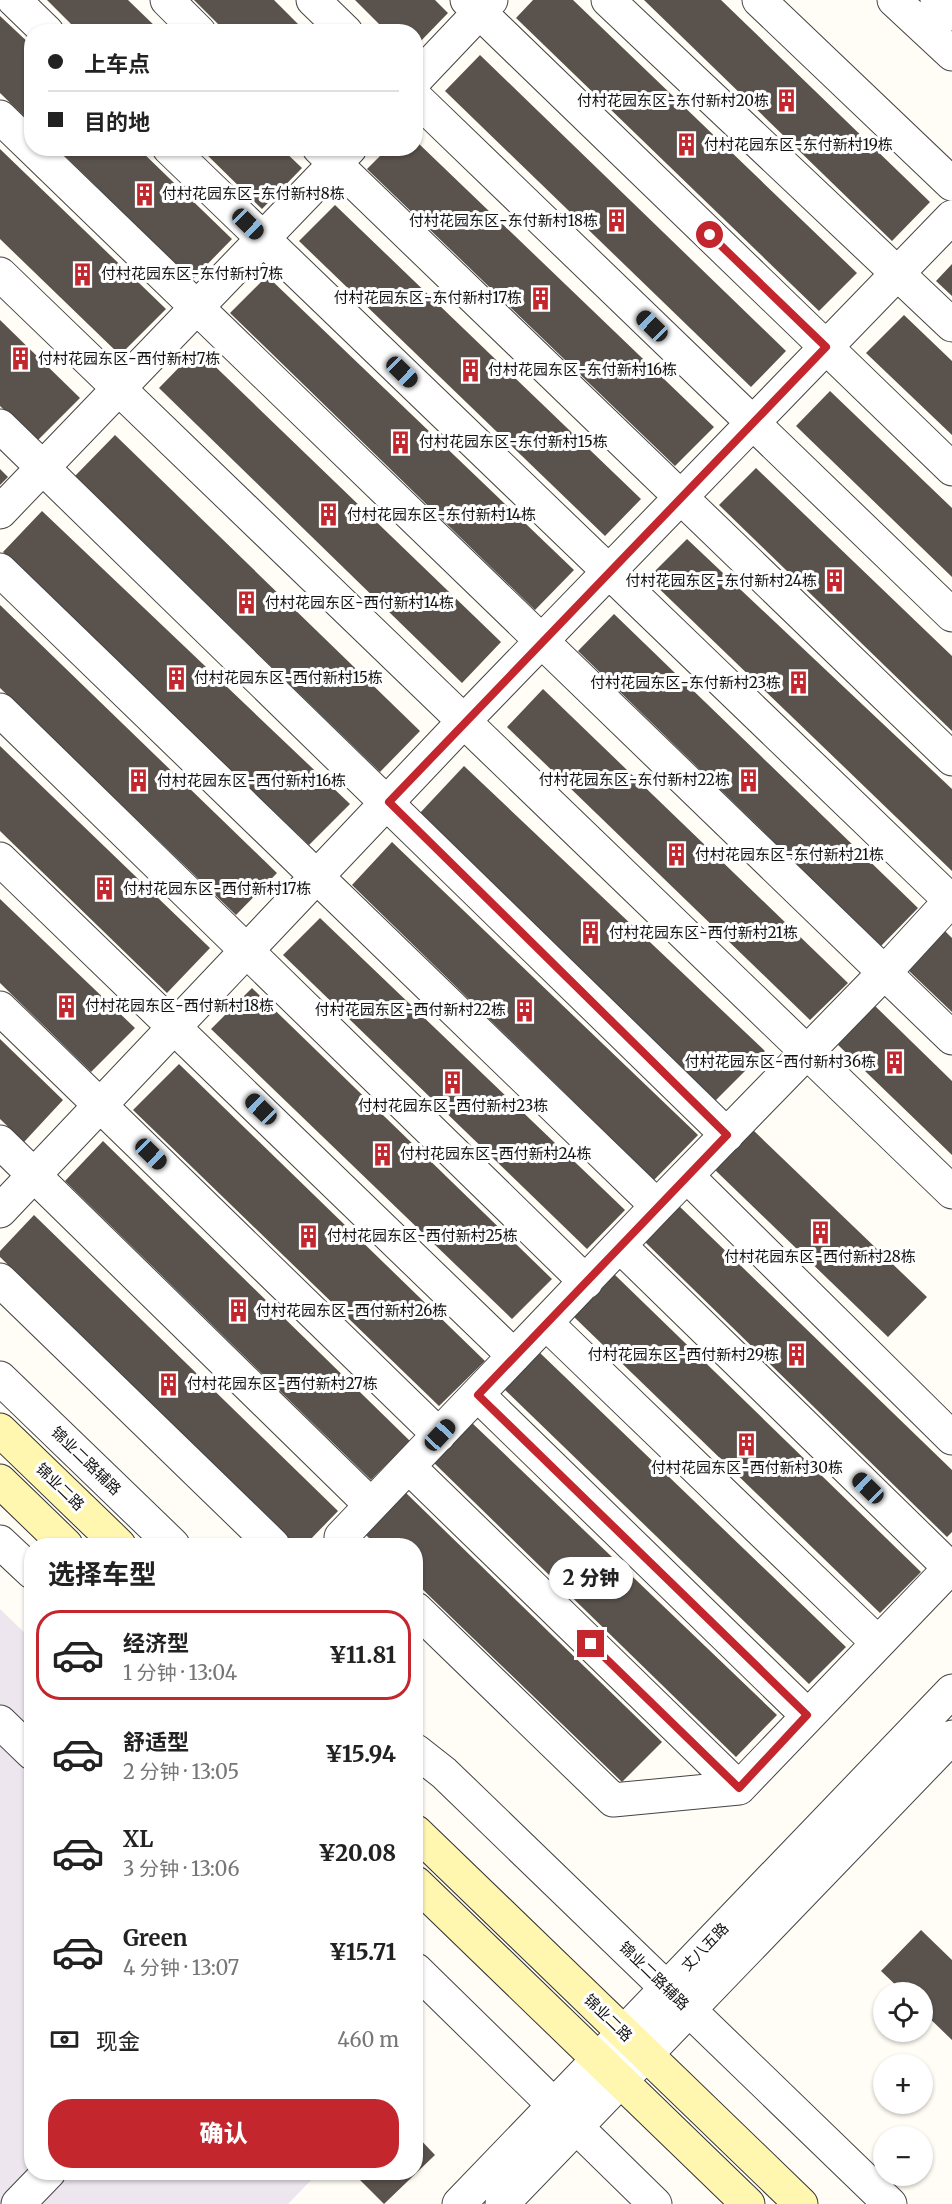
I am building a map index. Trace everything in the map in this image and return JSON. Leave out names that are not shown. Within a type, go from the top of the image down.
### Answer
[{"type":"main road","name":"锦业二路","points":[[0,1430],[112,1538]]},
{"type":"main road","points":[[0,1481],[59,1538]]},
{"type":"main road","name":"锦业二路","points":[[423,1839],[801,2204]]},
{"type":"main road","points":[[423,1890],[748,2204]]},
{"type":"street","points":[[14,0],[39,24]]},
{"type":"street","points":[[167,0],[191,24]]},
{"type":"street","points":[[314,0],[338,24]]},
{"type":"street","points":[[608,0],[952,325]]},
{"type":"street","points":[[759,0],[952,184]]},
{"type":"street","points":[[894,0],[952,54]]},
{"type":"street","points":[[937,0],[952,14]]},
{"type":"street","points":[[423,71],[479,4],[952,469]]},
{"type":"street","points":[[423,105],[952,615]]},
{"type":"street","points":[[0,117],[24,140]]},
{"type":"street","points":[[40,156],[952,1038]]},
{"type":"street","points":[[177,156],[952,901],[657,1206],[410,1468],[371,1505],[344,1538]]},
{"type":"street","points":[[0,513],[264,240],[333,156]]},
{"type":"street","points":[[337,156],[680,498],[952,759]]},
{"type":"street","points":[[0,1211],[464,722],[952,217]]},
{"type":"street","points":[[0,274],[952,1192]]},
{"type":"street","points":[[0,426],[389,802],[727,1135]]},
{"type":"street","points":[[0,570],[319,876],[657,1206]]},
{"type":"street","points":[[0,710],[248,949],[586,1282]]},
{"type":"street","points":[[0,859],[514,1356]]},
{"type":"street","points":[[0,1008],[440,1435]]},
{"type":"street","points":[[0,1142],[371,1505]]},
{"type":"street","points":[[687,1176],[952,1438]]},
{"type":"street","points":[[423,1616],[613,1800],[739,1788],[951,1567],[620,1246]]},
{"type":"street","points":[[0,1280],[266,1538]]},
{"type":"street","points":[[547,1324],[878,1643]]},
{"type":"street","name":"锦业二路辅路","points":[[0,1378],[166,1538]]},
{"type":"street","points":[[478,1395],[807,1715]]},
{"type":"street","points":[[410,1468],[739,1788]]},
{"type":"street","points":[[0,1542],[24,1564]]},
{"type":"street","name":"丈八五路","points":[[678,1999],[952,1691]]},
{"type":"street","points":[[0,1722],[24,1745]]},
{"type":"street","name":"丈八五路","points":[[459,2204],[564,2117],[678,1999],[952,1737]]},
{"type":"street","name":"锦业二路辅路","points":[[423,1756],[444,1773],[890,2204]]},
{"type":"street","points":[[423,1977],[655,2204]]},
{"type":"street","name":"丈八五路","points":[[502,2204],[564,2117]]},
{"type":"street","points":[[18,2204],[41,2180]]},
{"type":"shaded area","points":[[0,1609],[24,1632],[24,2180],[311,2180],[288,2204],[0,2204]]},
{"type":"building","points":[[47,0],[128,0],[153,24],[71,24]]},
{"type":"building","points":[[194,0],[274,0],[298,24],[218,24]]},
{"type":"building","points":[[355,0],[435,0],[448,13],[423,39],[423,24],[379,24]]},
{"type":"building","name":"付村花园东区-东付新村19栋","points":[[533,0],[573,0],[857,273],[819,311],[516,18]]},
{"type":"building","name":"付村花园东区-东付新村20栋","points":[[644,0],[721,0],[930,202],[892,241]]},
{"type":"building","points":[[0,16],[24,38],[24,116],[0,93]]},
{"type":"building","name":"付村花园东区-东付新村18栋","points":[[480,55],[786,351],[751,387],[445,91]]},
{"type":"building","name":"付村花园东区-东付新村17栋","points":[[423,148],[714,427],[675,466],[367,169],[380,156],[423,156]]},
{"type":"building","name":"付村花园东区-东付新村7栋","points":[[0,149],[166,309],[120,355],[0,239]]},
{"type":"building","name":"付村花园东区-东付新村8栋","points":[[65,156],[146,156],[232,239],[192,280]]},
{"type":"building","points":[[208,156],[289,156],[302,168],[262,209]]},
{"type":"building","name":"付村花园东区-东付新村16栋","points":[[335,205],[641,499],[605,536],[299,241]]},
{"type":"building","points":[[952,264],[952,296],[936,281]]},
{"type":"building","name":"付村花园东区-东付新村15栋","points":[[267,276],[574,570],[535,610],[230,313]]},
{"type":"building","points":[[904,315],[952,361],[952,435],[866,353]]},
{"type":"building","name":"付村花园东区-西付新村7栋","points":[[0,320],[80,398],[37,441],[0,406]]},
{"type":"building","name":"付村花园东区-东付新村14栋","points":[[197,349],[501,642],[462,683],[159,388]]},
{"type":"building","points":[[830,391],[952,508],[952,577],[796,426]]},
{"type":"building","name":"付村花园东区-西付新村14栋","points":[[115,435],[420,731],[380,772],[75,476]]},
{"type":"building","name":"付村花园东区-东付新村24栋","points":[[756,468],[952,656],[952,731],[719,505]]},
{"type":"building","points":[[0,469],[8,477],[0,485]]},
{"type":"building","name":"付村花园东区-西付新村15栋","points":[[42,511],[350,804],[309,845],[3,552]]},
{"type":"building","name":"付村花园东区-东付新村23栋","points":[[687,539],[952,789],[952,871],[648,578]]},
{"type":"building","name":"付村花园东区-西付新村16栋","points":[[0,605],[277,873],[236,915],[0,688]]},
{"type":"building","name":"付村花园东区-东付新村22栋","points":[[614,614],[918,908],[881,946],[578,651]]},
{"type":"building","name":"付村花园东区-东付新村21栋","points":[[543,689],[848,983],[810,1020],[507,727]]},
{"type":"building","name":"付村花园东区-西付新村17栋","points":[[0,746],[210,948],[167,993],[0,831]]},
{"type":"building","name":"付村花园东区-西付新村21栋","points":[[464,766],[765,1051],[715,1101],[419,814]]},
{"type":"building","name":"付村花园东区-西付新村22栋","points":[[392,842],[698,1135],[654,1180],[352,885]]},
{"type":"building","name":"付村花园东区-西付新村18栋","points":[[0,899],[135,1028],[91,1072],[0,983]]},
{"type":"building","name":"付村花园东区-西付新村23栋","points":[[320,918],[625,1210],[587,1249],[283,955]]},
{"type":"building","points":[[945,931],[952,938],[952,1012],[908,970]]},
{"type":"building","name":"付村花园东区-西付新村24栋","points":[[252,988],[552,1279],[512,1319],[211,1029]]},
{"type":"building","name":"付村花园东区-西付新村36栋","points":[[873,1004],[952,1081],[952,1155],[836,1043]]},
{"type":"building","points":[[0,1039],[63,1100],[24,1142],[0,1119]]},
{"type":"building","name":"付村花园东区-西付新村25栋","points":[[179,1064],[485,1361],[439,1406],[133,1110]]},
{"type":"building","name":"付村花园东区-西付新村28栋","points":[[753,1130],[927,1297],[888,1337],[714,1169]]},
{"type":"building","name":"付村花园东区-西付新村26栋","points":[[103,1141],[410,1441],[371,1480],[65,1181]]},
{"type":"building","name":"付村花园东区-西付新村29栋","points":[[678,1205],[952,1470],[952,1532],[947,1537],[643,1240]]},
{"type":"building","name":"付村花园东区-西付新村27栋","points":[[34,1215],[338,1511],[312,1538],[287,1538],[0,1257],[0,1251]]},
{"type":"building","name":"付村花园东区-西付新村30栋","points":[[614,1274],[921,1572],[880,1613],[573,1316]]},
{"type":"building","points":[[538,1351],[846,1647],[809,1684],[502,1387]]},
{"type":"building","points":[[471,1422],[777,1715],[736,1757],[432,1461]]},
{"type":"building","points":[[404,1491],[662,1742],[622,1782],[423,1590],[423,1538],[369,1538],[362,1531]]},
{"type":"building","points":[[921,1930],[952,1960],[952,2040],[933,2022],[933,1982],[893,1982],[881,1971]]},
{"type":"building","points":[[423,2142],[435,2155],[423,2167]]},
{"type":"building","points":[[360,2180],[409,2180],[384,2204]]},
{"type":"place","name":"付村花园东区-东付新村20栋","points":[[787,101]]},
{"type":"place","name":"付村花园东区-东付新村19栋","points":[[686,145]]},
{"type":"place","name":"付村花园东区-东付新村8栋","points":[[144,194]]},
{"type":"place","name":"付村花园东区-东付新村18栋","points":[[616,221]]},
{"type":"place","name":"付村花园东区-东付新村7栋","points":[[83,274]]},
{"type":"place","name":"付村花园东区-东付新村17栋","points":[[540,298]]},
{"type":"place","name":"付村花园东区-西付新村7栋","points":[[20,359]]},
{"type":"place","name":"付村花园东区-东付新村16栋","points":[[470,370]]},
{"type":"place","name":"付村花园东区-东付新村15栋","points":[[401,442]]},
{"type":"place","name":"付村花园东区-东付新村14栋","points":[[329,515]]},
{"type":"place","name":"付村花园东区-东付新村24栋","points":[[835,581]]},
{"type":"place","name":"付村花园东区-西付新村14栋","points":[[247,603]]},
{"type":"place","name":"付村花园东区-西付新村15栋","points":[[176,678]]},
{"type":"place","name":"付村花园东区-东付新村23栋","points":[[799,683]]},
{"type":"place","name":"付村花园东区-东付新村22栋","points":[[748,780]]},
{"type":"place","name":"付村花园东区-西付新村16栋","points":[[139,781]]},
{"type":"place","name":"付村花园东区-东付新村21栋","points":[[677,855]]},
{"type":"place","name":"付村花园东区-西付新村17栋","points":[[105,889]]},
{"type":"place","name":"付村花园东区-西付新村21栋","points":[[591,933]]},
{"type":"place","name":"付村花园东区-西付新村18栋","points":[[67,1006]]},
{"type":"place","name":"付村花园东区-西付新村22栋","points":[[524,1010]]},
{"type":"place","name":"付村花园东区-西付新村36栋","points":[[894,1062]]},
{"type":"place","name":"付村花园东区-西付新村23栋","points":[[453,1082]]},
{"type":"place","name":"付村花园东区-西付新村24栋","points":[[382,1154]]},
{"type":"place","name":"付村花园东区-西付新村28栋","points":[[820,1233]]},
{"type":"place","name":"付村花园东区-西付新村25栋","points":[[309,1236]]},
{"type":"place","name":"付村花园东区-西付新村26栋","points":[[238,1311]]},
{"type":"place","name":"付村花园东区-西付新村29栋","points":[[797,1355]]},
{"type":"place","name":"付村花园东区-西付新村27栋","points":[[169,1384]]},
{"type":"place","name":"付村花园东区-西付新村30栋","points":[[747,1444]]},
{"type":"route","points":[[591,1644],[739,1788],[807,1715],[478,1395],[727,1135],[389,802],[826,347],[710,235]]}]
